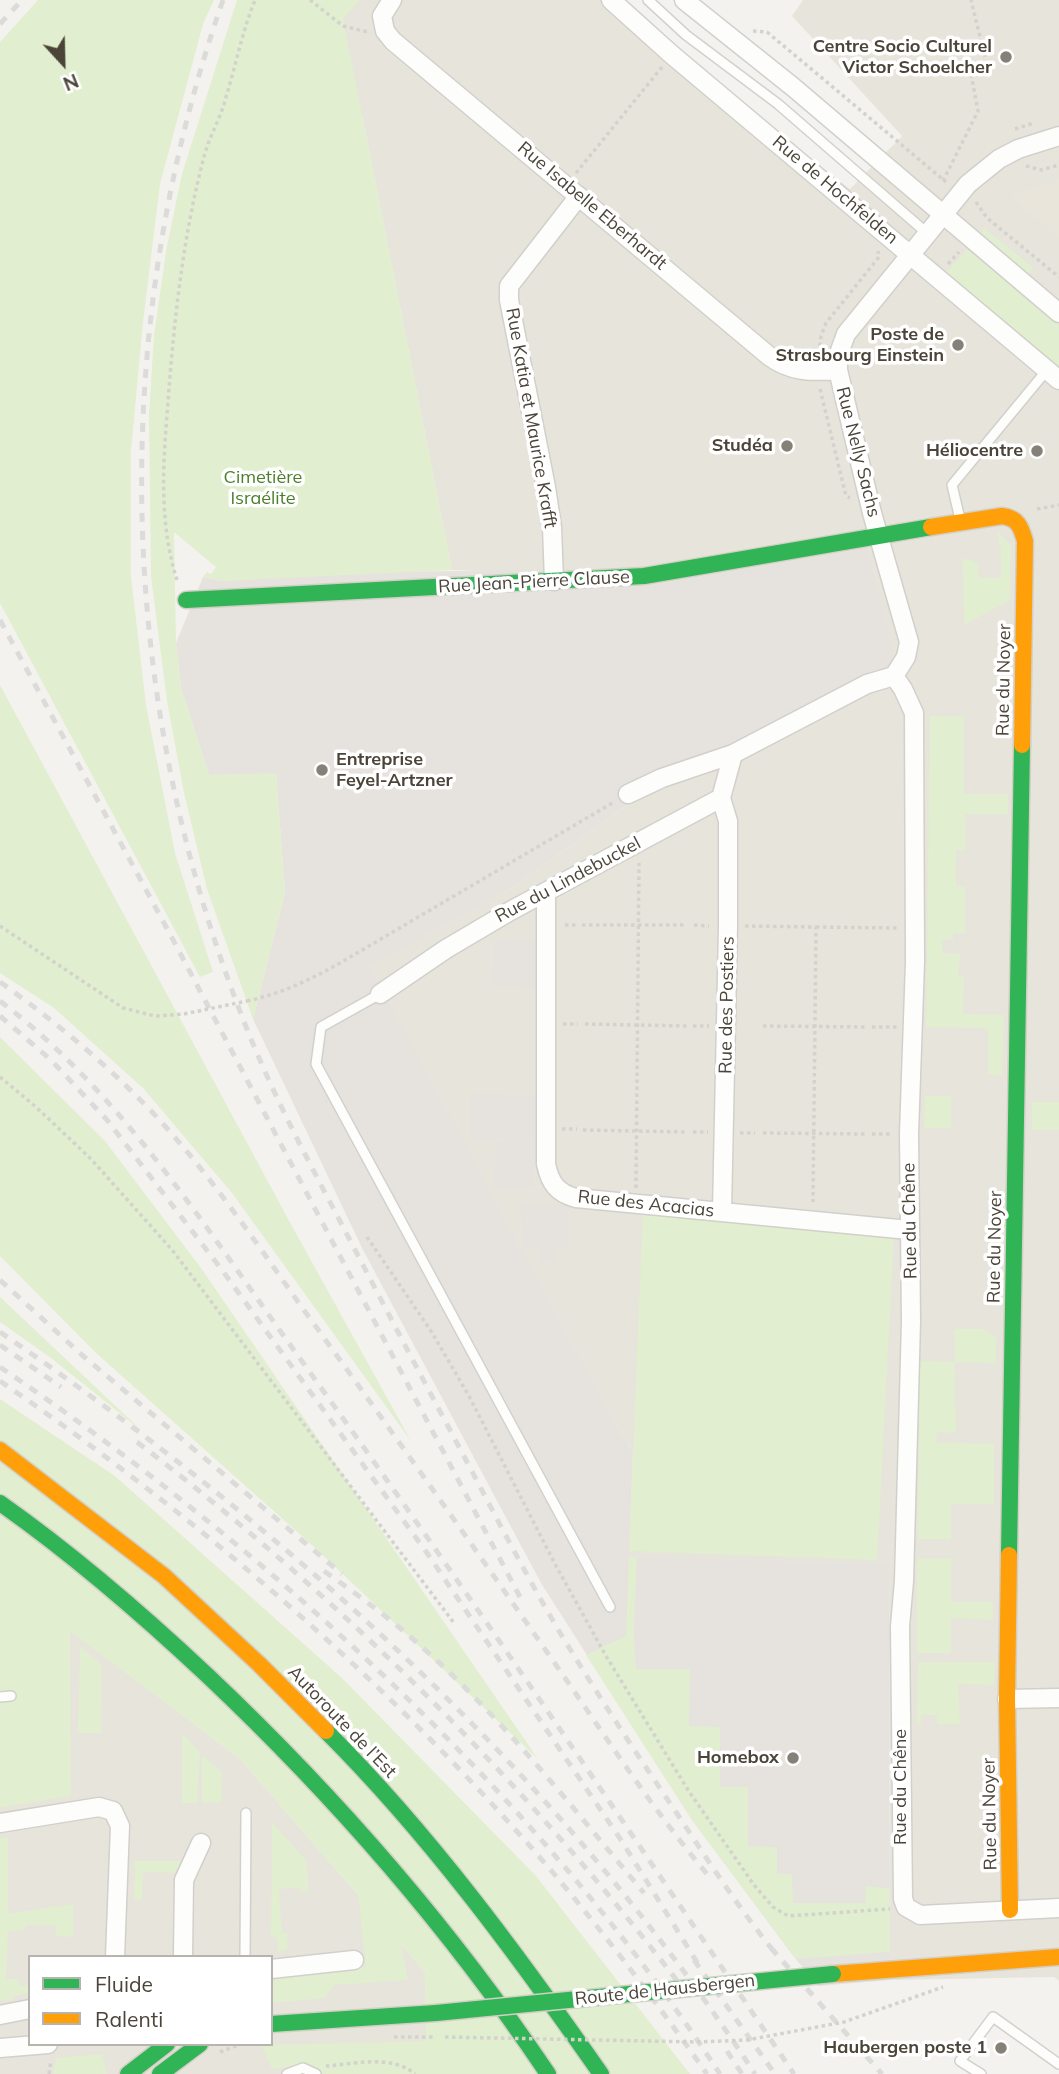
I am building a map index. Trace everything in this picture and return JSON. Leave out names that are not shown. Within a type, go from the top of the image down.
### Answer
[{"type":"main road","name":"Rue du Noyer","points":[[961,522],[1007,515],[1019,523],[1025,541],[1007,1699],[1010,1910]]},
{"type":"main road","name":"Rue Jean-Pierre Clause","points":[[186,600],[644,576],[880,542],[961,522]]},
{"type":"main road","name":"Autoroute de l’Est","points":[[0,1450],[164,1576],[343,1748],[437,1854],[517,1954],[601,2074]]},
{"type":"main road","points":[[0,1503],[130,1604],[223,1690],[308,1775],[400,1878],[466,1959],[548,2074]]},
{"type":"main road","name":"Route de Hausbergen","points":[[273,2024],[436,2013],[833,1974],[1059,1957]]},
{"type":"main road","points":[[164,2071],[198,2046]]},
{"type":"main road","points":[[128,2074],[145,2050]]},
{"type":"street","points":[[385,31],[382,16],[392,0]]},
{"type":"street","name":"Rue de Hochfelden","points":[[611,0],[671,54],[1053,375]]},
{"type":"street","points":[[684,0],[793,87],[1059,313]]},
{"type":"street","name":"Rue Isabelle Eberhardt","points":[[385,31],[393,41],[778,363],[796,370],[838,370]]},
{"type":"street","name":"Rue Nelly Sachs","points":[[880,542],[838,370],[838,356],[846,334],[968,184],[999,159],[1018,149],[1059,136]]},
{"type":"street","name":"Rue Katia et Maurice Krafft","points":[[554,581],[548,498],[509,300],[509,286],[573,191]]},
{"type":"street","points":[[628,794],[662,778],[733,754],[867,684],[894,676],[906,657],[909,642],[880,542]]},
{"type":"street","name":"Rue du Chêne","points":[[894,676],[914,713],[915,928],[909,1134],[911,1321],[904,1581],[900,1626],[902,1889],[906,1907]]},
{"type":"street","points":[[721,798],[733,754]]},
{"type":"street","name":"Rue du Lindebuckel","points":[[380,994],[467,936],[721,798]]},
{"type":"street","name":"Rue des Postiers","points":[[721,798],[728,821],[722,1212]]},
{"type":"street","name":"Rue des Acacias","points":[[546,893],[544,1129],[548,1174],[552,1184],[565,1195],[909,1230]]},
{"type":"street","points":[[1007,1699],[1059,1698]]},
{"type":"street","points":[[0,1823],[99,1807],[113,1811],[120,1826],[116,1955]]},
{"type":"street","points":[[183,1955],[184,1880],[201,1843]]},
{"type":"street","points":[[906,1907],[920,1915],[1059,1908]]},
{"type":"street","points":[[273,1969],[354,1960]]},
{"type":"street","points":[[0,2015],[28,2009]]},
{"type":"street","points":[[0,2048],[28,2046]]},
{"type":"street","points":[[145,2050],[164,2071]]},
{"type":"lane","points":[[648,0],[686,34],[778,104],[928,233]]},
{"type":"lane","points":[[961,522],[952,485],[1053,375]]},
{"type":"lane","points":[[380,994],[321,1027],[316,1064],[610,1607]]},
{"type":"lane","points":[[0,1697],[11,1696]]},
{"type":"lane","points":[[245,1955],[246,1813]]},
{"type":"lane","points":[[981,2074],[960,2061],[993,2017],[1059,2064]]},
{"type":"lane","points":[[287,2074],[303,2068],[316,2074]]},
{"type":"path","points":[[186,600],[172,566],[163,504],[166,422],[176,314],[204,155],[226,101],[238,50],[255,0]]},
{"type":"path","points":[[310,0],[343,26],[367,32],[385,31]]},
{"type":"path","points":[[749,31],[766,32],[943,181],[978,111],[970,69],[987,65],[971,0]]},
{"type":"path","points":[[573,191],[671,54]]},
{"type":"path","points":[[1018,164],[1041,170],[1059,165]]},
{"type":"path","points":[[980,195],[976,202],[986,218],[1059,277]]},
{"type":"path","points":[[942,272],[963,247]]},
{"type":"path","points":[[0,926],[114,1003],[141,1014],[184,1014],[247,1001],[295,986],[340,963],[628,794]]},
{"type":"path","points":[[636,1204],[639,859],[645,858]]},
{"type":"path","points":[[582,925],[687,925]]},
{"type":"path","points":[[694,925],[915,928]]},
{"type":"path","points":[[813,1222],[816,927]]},
{"type":"path","points":[[585,1024],[688,1026]]},
{"type":"path","points":[[763,1026],[868,1027]]},
{"type":"path","points":[[0,1077],[91,1159],[173,1251],[454,1623]]},
{"type":"path","points":[[583,1130],[686,1132]]},
{"type":"path","points":[[763,1133],[866,1134]]},
{"type":"path","points":[[367,1237],[431,1331],[469,1396],[555,1564],[613,1667],[688,1790],[754,1885],[773,1907],[788,1916],[906,1907]]},
{"type":"path","points":[[394,2037],[698,2042],[747,2040],[844,2022],[943,1987]]},
{"type":"path","points":[[224,2050],[235,2046]]},
{"type":"path","points":[[303,2068],[375,2062],[405,2065],[415,2074]]},
{"type":"shaded area","points":[[348,0],[609,0],[850,189],[902,136],[792,16],[803,0],[1059,0],[1059,1981],[1054,1977],[890,1980],[889,1566],[629,1557],[633,1452],[368,967],[504,893],[633,801],[741,581],[452,570],[362,115],[258,89]]},
{"type":"shaded area","points":[[1059,181],[1059,238],[1009,196]]},
{"type":"shaded area","points":[[867,546],[898,675],[633,801],[504,893],[369,967],[633,1452],[629,1557],[889,1565],[890,1980],[818,1986],[692,1820],[541,1583],[363,1250],[253,1019],[285,893],[276,774],[209,775],[181,688],[176,643],[203,577],[222,581],[370,572],[638,569]]},
{"type":"shaded area","points":[[494,939],[538,940],[537,987],[493,986]]},
{"type":"shaded area","points":[[376,985],[392,1015],[348,1039],[364,1070],[341,1082],[358,1114],[404,1090],[420,1119],[374,1144],[408,1206],[453,1182],[469,1212],[424,1237],[458,1299],[503,1275],[519,1305],[474,1330],[491,1361],[503,1355],[564,1468],[614,1442],[622,1456],[632,1458],[626,1537],[620,1540],[624,1554],[614,1560],[623,1576],[618,1583],[622,1591],[622,1598],[618,1599],[621,1605],[620,1635],[609,1640],[568,1562],[575,1559],[573,1554],[565,1557],[531,1493],[538,1489],[535,1484],[528,1488],[500,1436],[507,1432],[505,1428],[497,1430],[470,1379],[477,1375],[474,1371],[467,1374],[440,1322],[446,1319],[444,1314],[437,1317],[409,1265],[415,1262],[414,1257],[406,1260],[379,1210],[386,1206],[382,1200],[376,1203],[348,1152],[355,1149],[353,1143],[345,1147],[318,1095],[324,1092],[322,1087],[315,1090],[290,1044]]},
{"type":"shaded area","points":[[470,1094],[536,1095],[536,1140],[470,1139]]},
{"type":"shaded area","points":[[495,1141],[535,1141],[534,1187],[494,1187]]},
{"type":"shaded area","points":[[569,1204],[569,1247],[557,1247],[557,1262],[541,1263],[541,1248],[522,1248],[521,1205]]},
{"type":"shaded area","points":[[637,1557],[865,1564],[865,1590],[869,1591],[870,1601],[855,1601],[854,1595],[822,1595],[822,1611],[661,1610],[660,1669],[636,1669],[634,1635]]},
{"type":"shaded area","points":[[70,1630],[240,1759],[425,1972],[427,2052],[437,2074],[0,2074],[0,1755]]},
{"type":"green space","points":[[38,0],[214,0],[203,24],[160,184],[131,451],[131,577],[146,705],[175,853],[213,972],[200,977],[0,603],[0,42]]},
{"type":"green space","name":"Cimetière Israélite","points":[[237,0],[360,0],[343,19],[452,570],[222,581],[203,577],[207,572],[211,574],[216,567],[174,532],[176,643],[181,688],[209,775],[276,773],[285,893],[253,1019],[207,889],[184,793],[167,701],[151,576],[149,415],[154,335],[167,246],[182,174]]},
{"type":"green space","points":[[984,228],[1034,268],[1026,277],[979,234]]},
{"type":"green space","points":[[967,249],[1059,320],[1059,372],[944,275]]},
{"type":"green space","points":[[997,531],[1011,545],[1010,600],[964,625],[963,558],[978,563],[979,578],[1001,578],[1001,551]]},
{"type":"green space","points":[[0,685],[411,1441],[232,1193],[143,1088],[54,1008],[0,973]]},
{"type":"green space","points":[[930,716],[964,716],[964,794],[1008,794],[1008,814],[965,814],[966,850],[956,850],[956,886],[965,887],[965,933],[953,933],[953,940],[942,939],[943,953],[960,954],[958,976],[964,977],[963,1014],[1004,1015],[1002,1076],[988,1074],[988,1028],[926,1027]]},
{"type":"green space","points":[[0,1037],[105,1141],[201,1268],[538,1759],[313,1546],[96,1353],[0,1256]]},
{"type":"green space","points":[[925,1096],[951,1096],[951,1128],[924,1128]]},
{"type":"green space","points":[[1032,1102],[1059,1102],[1059,1130],[1032,1130]]},
{"type":"green space","points":[[643,1212],[894,1236],[877,1560],[629,1551]]},
{"type":"green space","points":[[0,1297],[142,1431],[51,1358],[0,1322]]},
{"type":"green space","points":[[955,1329],[984,1329],[996,1338],[996,1363],[955,1362]]},
{"type":"green space","points":[[920,1361],[955,1362],[956,1433],[937,1432],[936,1442],[994,1444],[994,1504],[951,1504],[951,1539],[918,1539]]},
{"type":"green space","points":[[0,1399],[115,1476],[342,1678],[536,1876],[690,2074],[323,2074],[308,2064],[272,2069],[261,2046],[426,2041],[425,1972],[401,1945],[408,1980],[334,1985],[325,1998],[273,2003],[273,1975],[366,1967],[358,1895],[240,1759],[70,1631],[71,1796],[0,1808]]},
{"type":"green space","points":[[629,1557],[637,1557],[634,1635],[636,1669],[690,1669],[689,1726],[720,1727],[720,1787],[748,1787],[748,1846],[777,1847],[777,1874],[792,1874],[793,1903],[865,1903],[866,1886],[889,1888],[890,1952],[796,1959],[692,1820],[586,1655],[626,1636]]},
{"type":"green space","points":[[951,1558],[951,1602],[993,1602],[993,1620],[951,1618],[951,1653],[917,1653],[917,1559]]},
{"type":"green space","points":[[80,1646],[102,1665],[101,1733],[78,1733]]},
{"type":"green space","points":[[918,1662],[995,1662],[994,1685],[958,1684],[960,1724],[937,1724],[937,1715],[921,1715],[921,1724],[917,1724]]},
{"type":"green space","points":[[182,1733],[200,1752],[197,1803],[182,1803]]},
{"type":"green space","points":[[204,1756],[221,1771],[222,1802],[202,1803]]},
{"type":"green space","points":[[272,1822],[306,1860],[309,1891],[301,1891],[299,1887],[279,1889],[282,1933],[288,1933],[287,1950],[278,1951],[278,1938],[271,1936]]},
{"type":"green space","points":[[8,1837],[8,1914],[73,1904],[73,1937],[56,1936],[56,1926],[26,1925],[25,1930],[8,1931],[6,1979],[17,1979],[21,1986],[28,1984],[28,1993],[0,2001],[0,1838]]},
{"type":"green space","points":[[135,1861],[180,1861],[180,1873],[143,1872],[142,1900],[134,1899]]},
{"type":"green space","points":[[102,2054],[107,2074],[53,2074],[56,2058]]},
{"type":"railway","points":[[0,24],[22,0]]},
{"type":"railway","points":[[223,0],[185,129],[158,261],[144,395],[142,528],[153,662],[175,794],[210,924],[256,1051],[286,1116],[533,1585],[633,1749],[725,1886],[776,1954]]},
{"type":"railway","points":[[0,620],[171,936],[520,1597]]},
{"type":"railway","points":[[0,982],[106,1067],[164,1125],[202,1170],[428,1483],[645,1794],[707,1874]]},
{"type":"railway","points":[[0,1001],[45,1038],[87,1079],[126,1123],[199,1217],[489,1626],[794,2074]]},
{"type":"railway","points":[[0,1016],[51,1060],[107,1120],[222,1270],[427,1553],[621,1840],[700,1967]]},
{"type":"railway","points":[[0,1280],[82,1355],[342,1574]]},
{"type":"railway","points":[[0,1332],[108,1409],[214,1490],[316,1576],[414,1666],[507,1761],[596,1860],[679,1964],[755,2074]]},
{"type":"railway","points":[[0,1345],[61,1387]]},
{"type":"railway","points":[[0,1367],[102,1439],[202,1517],[300,1599],[394,1686],[485,1777],[570,1873],[648,1972],[720,2074]]},
{"type":"railway","points":[[0,1381],[75,1434],[220,1547],[290,1607],[424,1733],[488,1799],[570,1893],[707,2074]]},
{"type":"railway","points":[[137,1442],[290,1567],[433,1702],[501,1772],[566,1846],[630,1921],[691,1999]]},
{"type":"railway","points":[[324,1571],[410,1637],[481,1704],[644,1893]]},
{"type":"railway","points":[[771,1948],[882,2074]]},
{"type":"railway","points":[[694,1960],[775,2074]]},
{"type":"railway","points":[[727,2051],[742,2074]]},
{"type":"traffic: fast","points":[[186,600],[644,576],[931,527]]},
{"type":"traffic: fast","points":[[1009,1555],[1022,745]]},
{"type":"traffic: fast","points":[[0,1503],[81,1564],[133,1608],[208,1676],[301,1769],[431,1916],[472,1967],[548,2074]]},
{"type":"traffic: fast","points":[[326,1731],[401,1812],[471,1896],[601,2074]]},
{"type":"traffic: fast","points":[[436,2013],[833,1974]]},
{"type":"traffic: fast","points":[[273,2024],[436,2013]]},
{"type":"traffic: fast","points":[[128,2074],[164,2046]]},
{"type":"traffic: fast","points":[[160,2074],[197,2046]]},
{"type":"traffic: slow","points":[[931,527],[1002,516],[1015,521],[1022,531],[1025,541],[1022,745]]},
{"type":"traffic: slow","points":[[0,1450],[164,1576],[326,1731]]},
{"type":"traffic: slow","points":[[1009,1555],[1007,1699],[1010,1910]]},
{"type":"traffic: slow","points":[[833,1974],[1059,1957]]},
{"type":"place","name":"Centre Socio Culturel Victor Schoelcher","points":[[1006,57]]},
{"type":"place","name":"Poste de Strasbourg Einstein","points":[[958,345]]},
{"type":"place","name":"Studéa","points":[[787,446]]},
{"type":"place","name":"Héliocentre","points":[[1037,451]]},
{"type":"place","name":"Entreprise Feyel-Artzner","points":[[322,770]]},
{"type":"place","name":"Homebox","points":[[793,1758]]},
{"type":"place","name":"Haubergen poste 1","points":[[1001,2048]]}]
